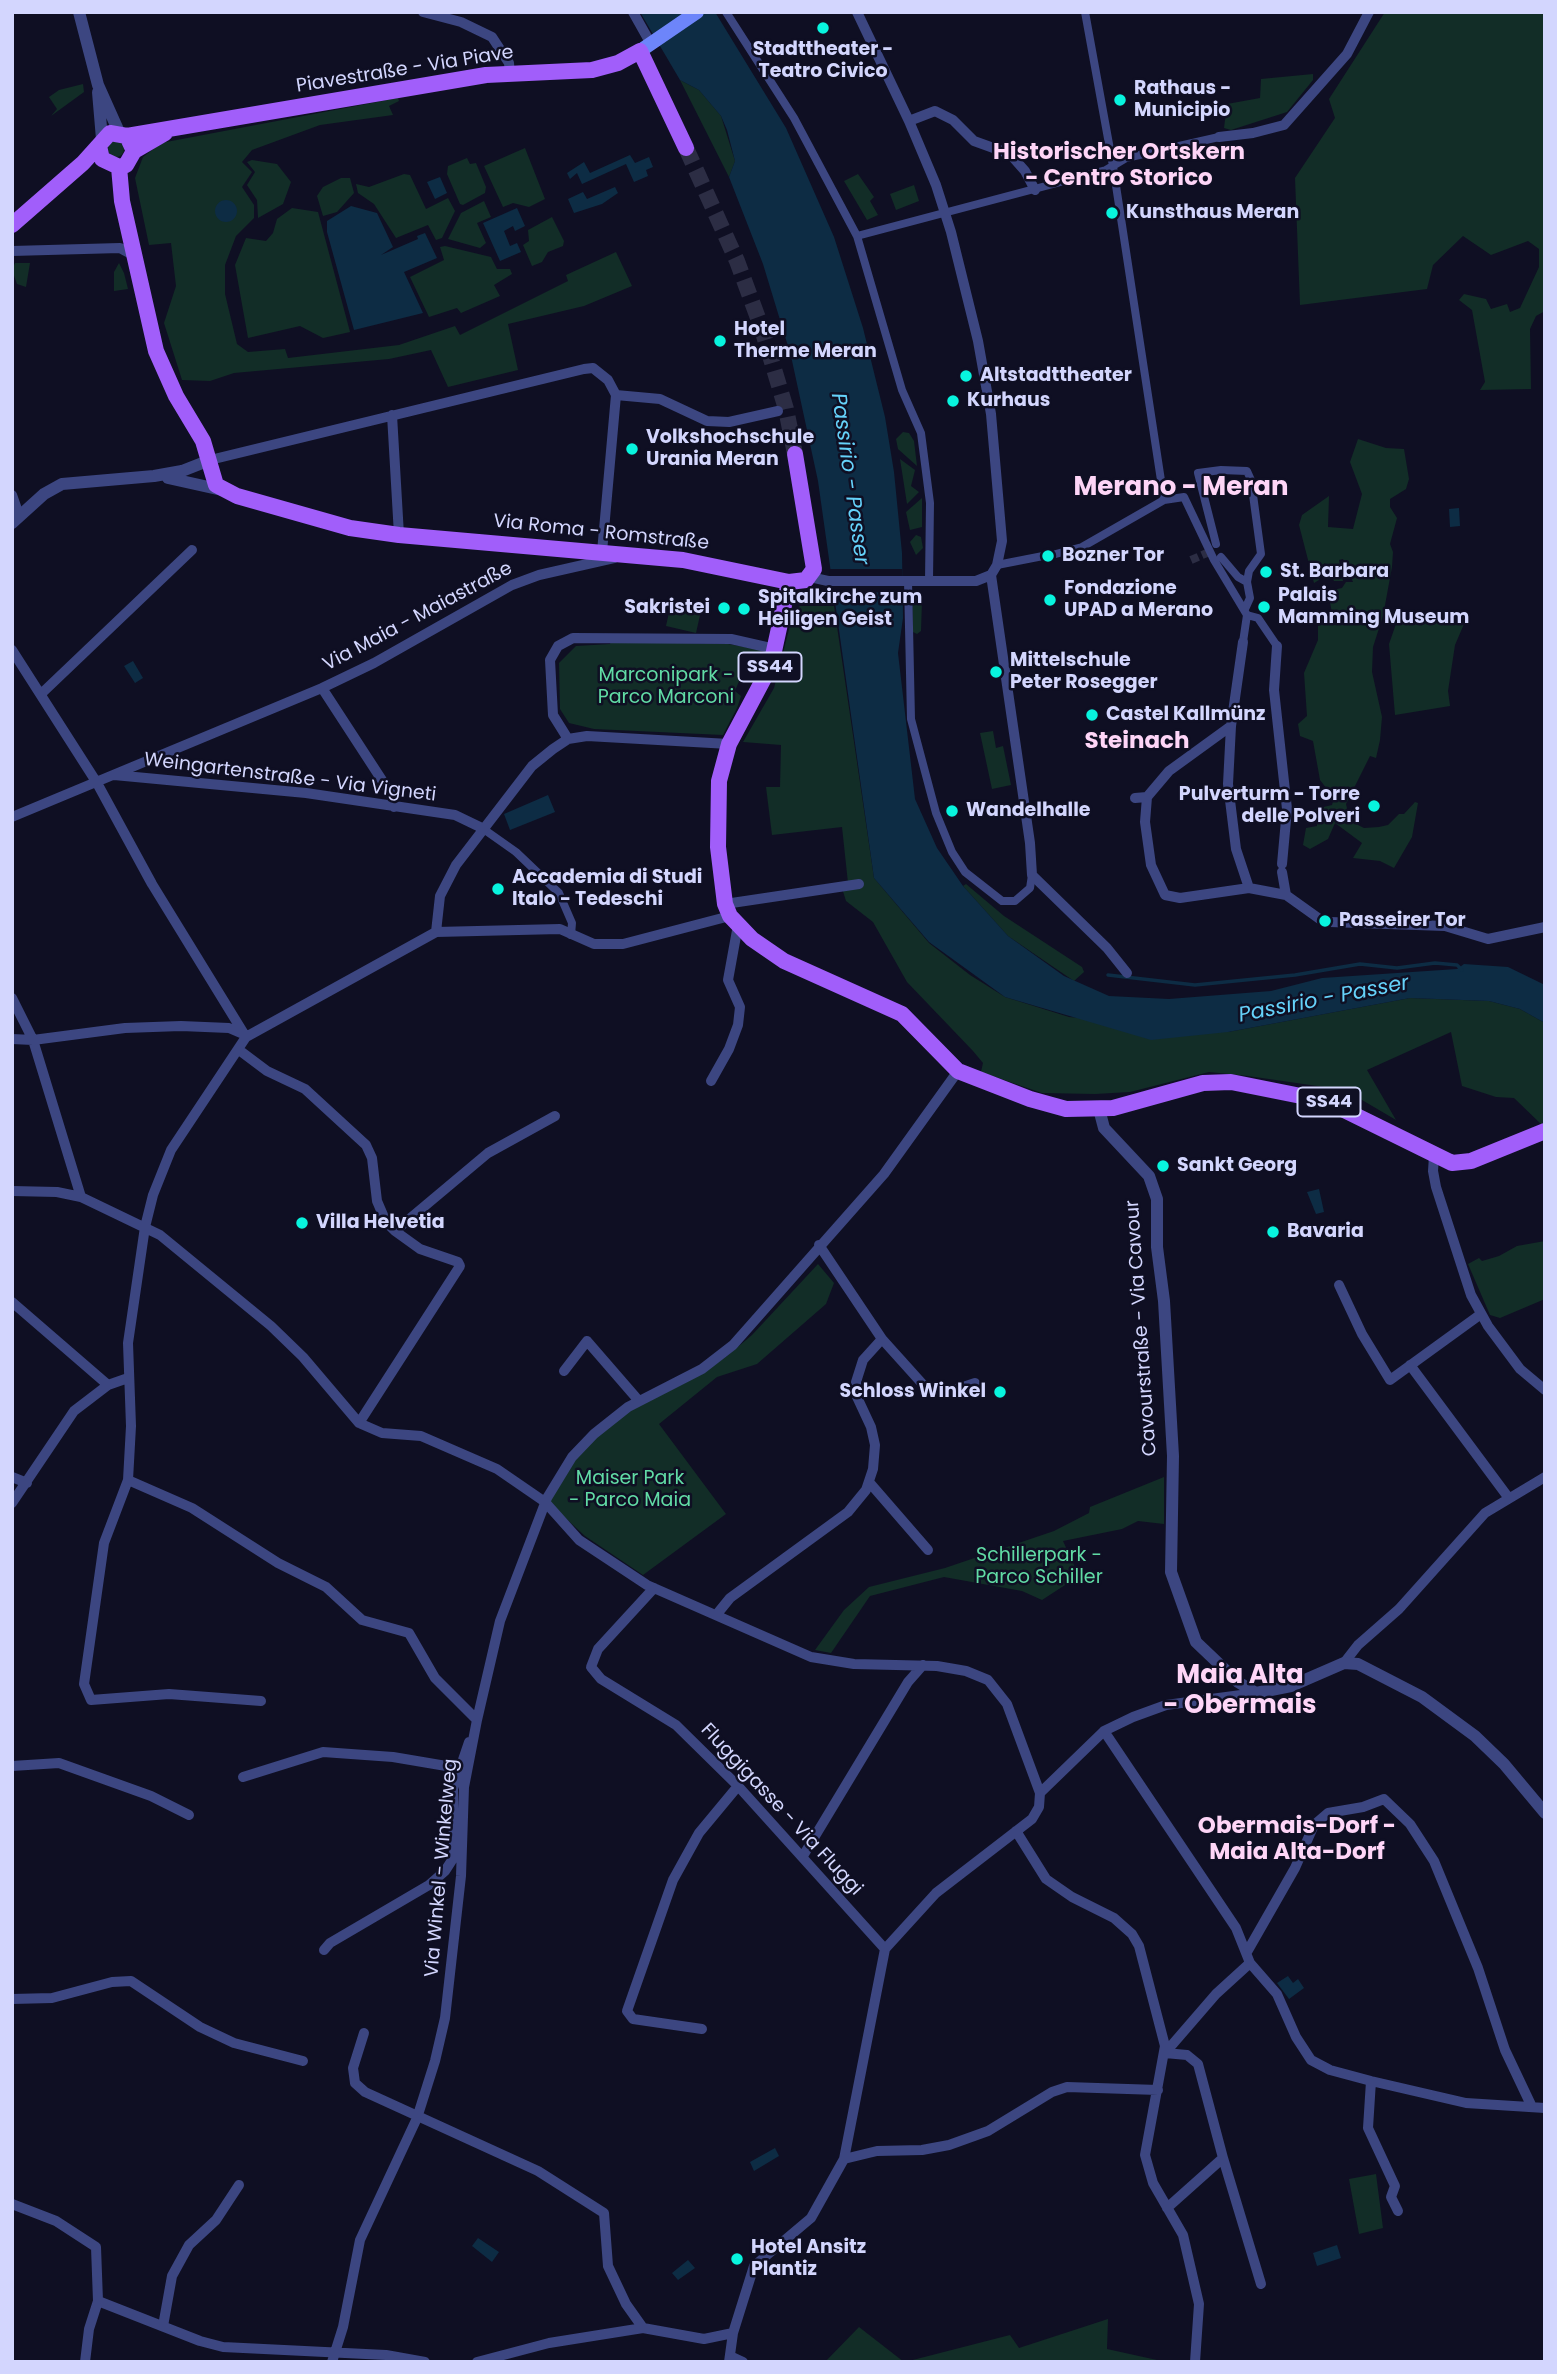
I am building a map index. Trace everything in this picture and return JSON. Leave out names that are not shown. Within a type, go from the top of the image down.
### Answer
[{"type":"main road","points":[[686,148],[653,74],[648,45],[697,12]]},
{"type":"main road","name":"Piavestraße - Via Piave","points":[[12,225],[101,148],[123,134],[173,129],[510,74],[592,70],[618,63],[648,45]]},
{"type":"main road","name":"Piavestraße - Via Piave","points":[[119,167],[126,164],[134,151],[173,129]]},
{"type":"main road","points":[[123,134],[134,151]]},
{"type":"main road","points":[[101,148],[106,164],[119,167],[156,351],[176,396],[203,441],[216,485],[226,491]]},
{"type":"main road","points":[[789,582],[810,577],[814,565],[795,454]]},
{"type":"main road","name":"Via Roma - Romstraße","points":[[226,491],[326,522],[403,536],[683,560],[789,582]]},
{"type":"main road","name":"SS44","points":[[789,582],[775,649],[763,683],[729,744],[719,781],[717,813],[731,915],[784,961],[902,1014],[958,1071],[1066,1109],[1099,1109],[1203,1083],[1231,1082],[1326,1101],[1378,1124],[1434,1156],[1452,1163],[1471,1161],[1545,1131]]},
{"type":"street","points":[[79,12],[98,85],[101,148]]},
{"type":"street","points":[[424,12],[485,32],[497,42],[509,63],[510,74]]},
{"type":"street","points":[[632,12],[648,45]]},
{"type":"street","points":[[726,12],[794,118],[857,236],[902,390],[920,433],[930,503],[929,580]]},
{"type":"street","points":[[857,12],[909,121],[945,214],[978,341],[991,414],[1002,541],[997,565],[991,575],[1030,843],[1032,875],[1030,888],[1015,901],[1002,901],[965,872],[952,852],[936,813],[911,719],[906,580]]},
{"type":"street","points":[[1085,12],[1113,166],[1164,500]]},
{"type":"street","points":[[857,236],[1035,190],[1045,184],[1113,166],[1126,159],[1284,125],[1347,54],[1369,12]]},
{"type":"street","points":[[98,85],[123,134]]},
{"type":"street","points":[[909,121],[935,111],[953,120],[974,141],[1010,154],[1025,171],[1035,190]]},
{"type":"street","points":[[12,251],[120,248],[135,256]]},
{"type":"street","points":[[16,519],[44,494],[62,484],[182,471],[209,460],[593,368],[608,380],[616,394],[602,552]]},
{"type":"street","points":[[616,394],[660,398],[707,421],[729,422],[778,411]]},
{"type":"street","points":[[392,415],[398,509],[403,536]]},
{"type":"street","points":[[1216,544],[1198,473],[1247,471],[1251,480],[1261,554],[1250,570],[1247,582],[1250,598],[1231,726],[1228,784],[1236,849],[1249,888]]},
{"type":"street","points":[[154,476],[185,480],[226,491]]},
{"type":"street","points":[[12,495],[16,519]]},
{"type":"street","points":[[997,565],[1024,563],[1082,547],[1164,500],[1184,497],[1214,560],[1246,612],[1258,618],[1277,646],[1274,690],[1287,810],[1282,868],[1286,895]]},
{"type":"street","points":[[41,694],[192,550]]},
{"type":"street","name":"Via Maia - Maiastraße","points":[[12,817],[322,688],[374,663],[512,585],[539,575],[626,555]]},
{"type":"street","points":[[1221,557],[1238,577],[1247,582]]},
{"type":"street","points":[[810,577],[829,581],[976,580],[991,575]]},
{"type":"street","points":[[568,739],[553,715],[550,660],[558,646],[573,638],[731,639],[775,649]]},
{"type":"street","points":[[12,650],[96,783],[152,884],[246,1037]]},
{"type":"street","points":[[322,688],[391,794],[394,807]]},
{"type":"street","points":[[1231,726],[1169,771],[1151,794],[1145,822],[1153,871],[1165,895],[1180,898],[1249,888],[1286,895],[1325,921],[1445,926],[1488,939],[1545,927]]},
{"type":"street","points":[[436,932],[440,896],[456,865],[532,766],[568,739],[587,736],[729,744]]},
{"type":"street","name":"Weingartenstraße - Via Vigneti","points":[[114,775],[306,793],[454,816],[482,828],[516,852],[559,893],[572,922],[571,935]]},
{"type":"street","points":[[1135,798],[1151,794]]},
{"type":"street","points":[[1032,875],[1107,948],[1127,973]]},
{"type":"street","points":[[261,1700],[169,1693],[91,1700],[85,1673],[104,1543],[128,1480],[131,1426],[128,1343],[145,1227],[153,1195],[171,1150],[198,1105],[246,1037],[436,932],[560,929],[594,944],[623,944],[859,884]]},
{"type":"street","points":[[711,1081],[729,1049],[740,1007],[729,980],[731,915]]},
{"type":"street","points":[[12,998],[33,1040],[81,1197]]},
{"type":"street","points":[[12,1039],[33,1040],[125,1028],[181,1026],[229,1028],[246,1037]]},
{"type":"street","points":[[239,1050],[267,1071],[305,1089],[366,1145],[372,1158],[377,1201],[386,1222],[420,1249],[458,1262],[460,1266],[359,1423]]},
{"type":"street","name":"Via Winkel - Winkelweg","points":[[334,2357],[360,2239],[417,2118],[445,2018],[461,1876],[464,1787],[474,1733],[500,1621],[545,1502],[572,1457],[594,1434],[639,1401],[702,1369],[733,1345],[884,1174],[958,1071]]},
{"type":"street","name":"Cavourstraße - Via Cavour","points":[[1099,1109],[1104,1128],[1149,1176],[1157,1199],[1157,1247],[1164,1301],[1172,1440],[1170,1543],[1173,1583],[1196,1642],[1238,1682],[1256,1693]]},
{"type":"street","points":[[395,1231],[488,1153],[555,1115]]},
{"type":"street","points":[[1434,1156],[1436,1187],[1460,1264],[1481,1314],[1520,1369],[1545,1390]]},
{"type":"street","points":[[12,1191],[57,1192],[81,1197],[160,1235],[271,1326],[303,1357],[359,1423],[382,1433],[421,1436],[496,1469],[545,1502],[552,1514],[579,1540],[654,1588],[811,1657],[854,1664],[923,1665],[966,1671],[996,1687],[1007,1704],[1040,1793]]},
{"type":"street","points":[[819,1245],[882,1339],[926,1389],[948,1392],[975,1383]]},
{"type":"street","points":[[1339,1285],[1362,1334],[1390,1380],[1481,1314]]},
{"type":"street","points":[[12,1302],[108,1385]]},
{"type":"street","points":[[717,1614],[730,1598],[848,1511],[866,1490],[875,1445],[872,1427],[857,1396],[856,1382],[863,1360],[882,1339]]},
{"type":"street","points":[[564,1371],[587,1341],[639,1401]]},
{"type":"street","points":[[1410,1365],[1508,1497]]},
{"type":"street","points":[[12,1503],[74,1411],[108,1385],[128,1378]]},
{"type":"street","points":[[12,1477],[27,1483]]},
{"type":"street","points":[[743,2362],[729,2359],[733,2333],[754,2266],[811,2218],[844,2159],[885,1949],[936,1893],[1035,1814],[1040,1793],[1104,1731],[1166,1705],[1291,1686],[1343,1663],[1358,1645],[1399,1609],[1485,1513],[1545,1477]]},
{"type":"street","points":[[128,1480],[192,1508],[278,1563],[326,1587],[362,1620],[409,1633],[435,1678],[477,1720]]},
{"type":"street","points":[[869,1482],[928,1550]]},
{"type":"street","name":"Fluggigasse - Via Fluggi","points":[[654,1588],[598,1649],[591,1667],[601,1679],[676,1725],[738,1786],[885,1949]]},
{"type":"street","points":[[1343,1663],[1359,1664],[1445,1712],[1504,1764],[1545,1813]]},
{"type":"street","points":[[803,1856],[908,1682],[923,1665]]},
{"type":"street","points":[[1104,1731],[1236,1928],[1248,1958],[1277,1994],[1311,2060],[1330,2070],[1466,2103],[1545,2108]]},
{"type":"street","points":[[324,1950],[330,1943],[429,1885],[445,1871],[454,1857],[453,1789],[458,1768],[474,1733]]},
{"type":"street","points":[[243,1777],[323,1752],[393,1757],[458,1768]]},
{"type":"street","points":[[12,1766],[59,1763],[151,1796],[189,1815]]},
{"type":"street","points":[[702,2029],[633,2019],[627,2011],[673,1880],[699,1833],[738,1786]]},
{"type":"street","points":[[1165,2053],[1248,1958],[1314,1825],[1328,1812],[1363,1807],[1384,1799],[1410,1824],[1434,1861],[1478,1968],[1505,2050],[1532,2106]]},
{"type":"street","points":[[1016,1831],[1046,1879],[1072,1897],[1114,1918],[1132,1934],[1139,1946],[1165,2053],[1146,2134],[1145,2155],[1153,2183],[1183,2235],[1199,2304],[1195,2362]]},
{"type":"street","points":[[12,1999],[52,1998],[112,1982],[131,1981],[200,2027],[234,2043],[303,2061]]},
{"type":"street","points":[[364,2033],[353,2068],[355,2083],[365,2092],[538,2171],[604,2213],[608,2266],[626,2304],[643,2328]]},
{"type":"street","points":[[1165,2053],[1187,2055],[1198,2064],[1261,2284]]},
{"type":"street","points":[[1371,2081],[1368,2128],[1395,2186],[1391,2197],[1398,2211]]},
{"type":"street","points":[[844,2159],[877,2151],[922,2150],[949,2145],[988,2131],[1052,2092],[1067,2087],[1158,2090]]},
{"type":"street","points":[[1167,2208],[1223,2158]]},
{"type":"street","points":[[163,2326],[172,2276],[188,2245],[222,2212],[239,2185]]},
{"type":"street","points":[[12,2204],[56,2221],[96,2248],[98,2301],[89,2329],[85,2362]]},
{"type":"street","points":[[98,2301],[223,2347],[425,2362]]},
{"type":"street","points":[[477,2362],[549,2343],[643,2328],[704,2339],[733,2333]]},
{"type":"green space","points":[[1385,12],[1545,12],[1545,311],[1536,316],[1530,329],[1531,389],[1480,390],[1485,382],[1472,310],[1459,300],[1464,294],[1486,299],[1491,309],[1507,304],[1510,312],[1520,308],[1539,267],[1539,249],[1528,241],[1491,255],[1463,236],[1433,265],[1427,289],[1300,305],[1295,178],[1335,118],[1329,99]]},
{"type":"green space","points":[[1313,74],[1313,80],[1287,112],[1231,130],[1224,128],[1227,104],[1260,98],[1261,79]]},
{"type":"green space","points":[[680,80],[699,90],[721,116],[735,161],[729,177]]},
{"type":"green space","points":[[83,84],[84,92],[51,116],[57,109],[49,97],[59,90]]},
{"type":"green space","points":[[398,98],[399,101],[389,106],[393,115],[320,125],[252,150],[242,162],[252,172],[242,187],[254,205],[254,218],[236,236],[225,265],[225,294],[237,344],[248,352],[285,349],[288,358],[399,345],[455,326],[460,335],[568,281],[566,275],[616,252],[632,286],[584,306],[508,324],[518,370],[448,387],[431,350],[389,359],[234,373],[210,381],[182,380],[164,323],[176,286],[171,243],[149,245],[135,178],[143,157],[161,143]]},
{"type":"green space","points":[[116,141],[122,143],[122,155],[116,157],[110,155],[108,149],[110,143]]},
{"type":"green space","points":[[525,148],[545,199],[529,207],[513,203],[503,207],[484,166]]},
{"type":"green space","points":[[467,158],[470,164],[476,163],[486,187],[485,193],[463,205],[460,204],[447,174],[448,166]]},
{"type":"green space","points":[[252,160],[277,164],[291,182],[283,204],[258,218],[257,200],[247,185],[255,172],[247,162]]},
{"type":"green space","points":[[404,174],[410,175],[426,209],[448,198],[455,211],[442,238],[436,240],[428,225],[396,238],[374,204],[358,193],[356,184],[369,187]]},
{"type":"green space","points":[[858,174],[874,197],[870,201],[878,215],[867,220],[844,181]]},
{"type":"green space","points":[[341,178],[350,178],[354,193],[337,212],[323,216],[317,196],[323,187]]},
{"type":"green space","points":[[914,185],[919,201],[896,210],[890,194]]},
{"type":"green space","points":[[484,201],[491,217],[477,223],[486,243],[480,248],[448,239],[461,213]]},
{"type":"green space","points":[[292,208],[318,212],[350,332],[323,338],[300,326],[248,338],[235,265],[246,238],[266,241],[273,233],[277,219]]},
{"type":"green space","points":[[552,217],[564,241],[563,246],[548,252],[542,262],[532,266],[523,245],[529,241],[528,230]]},
{"type":"green space","points":[[440,247],[491,257],[497,269],[510,269],[512,274],[494,285],[500,296],[461,313],[457,308],[429,317],[410,277],[444,260]]},
{"type":"green space","points":[[15,263],[30,263],[26,287],[17,284],[12,270]]},
{"type":"green space","points":[[119,263],[128,289],[114,291],[114,272]]},
{"type":"green space","points":[[903,432],[909,433],[914,441],[917,466],[898,449],[896,439]]},
{"type":"green space","points":[[1358,439],[1386,448],[1404,449],[1409,479],[1406,489],[1390,499],[1390,507],[1397,518],[1390,544],[1393,552],[1392,567],[1383,616],[1373,647],[1372,672],[1382,717],[1380,740],[1376,758],[1370,756],[1346,804],[1350,821],[1364,828],[1388,825],[1415,802],[1418,803],[1412,837],[1394,868],[1380,861],[1353,858],[1362,843],[1335,823],[1328,839],[1310,849],[1303,845],[1306,828],[1317,826],[1317,816],[1310,816],[1311,810],[1332,805],[1334,798],[1320,780],[1313,741],[1300,736],[1298,724],[1307,716],[1304,673],[1318,640],[1318,626],[1333,619],[1328,591],[1342,588],[1346,582],[1353,582],[1343,559],[1339,560],[1343,581],[1334,581],[1325,563],[1321,566],[1319,580],[1314,583],[1299,525],[1302,515],[1329,496],[1328,527],[1353,529],[1362,494],[1350,462]]},
{"type":"green space","points":[[900,459],[915,470],[911,486],[919,492],[907,504]]},
{"type":"green space","points":[[922,498],[922,527],[910,530],[906,512]]},
{"type":"green space","points":[[916,535],[921,537],[923,548],[916,555],[910,542]]},
{"type":"green space","points":[[918,596],[922,601],[921,631],[917,634],[913,632],[912,600]]},
{"type":"green space","points":[[800,606],[834,606],[874,878],[929,943],[970,975],[1005,997],[1069,1017],[1228,1032],[1410,998],[1489,1001],[1520,1009],[1545,1023],[1545,1124],[1542,1125],[1514,1098],[1496,1097],[1462,1086],[1451,1032],[1367,1070],[1396,1120],[1345,1090],[1248,1076],[1209,1072],[1130,1092],[1095,1094],[1042,1093],[981,1072],[983,1063],[907,982],[873,922],[846,901],[841,885],[848,883],[842,827],[772,835],[766,787],[780,787],[781,745],[743,742],[774,688],[794,610]]},
{"type":"green space","points":[[670,608],[700,615],[696,633],[666,626]]},
{"type":"green space","points":[[1397,621],[1445,621],[1464,624],[1455,645],[1448,691],[1450,706],[1395,715],[1389,644]]},
{"type":"green space","name":"Marconipark - Parco Marconi","points":[[611,641],[728,644],[762,650],[756,668],[750,666],[744,669],[735,691],[741,696],[723,735],[594,729],[569,723],[560,709],[559,663],[576,646],[610,644]]},
{"type":"green space","points":[[993,731],[996,748],[1003,746],[1011,785],[992,789],[980,733]]},
{"type":"green space","points":[[966,884],[1004,916],[1082,967],[1084,972],[1074,981],[1008,936],[963,886]]},
{"type":"green space","points":[[1545,1241],[1545,1299],[1500,1318],[1490,1315],[1468,1264],[1479,1258],[1482,1261],[1499,1256],[1517,1246]]},
{"type":"green space","name":"Maiser Park - Parco Maia","points":[[818,1264],[834,1283],[826,1304],[757,1364],[717,1377],[659,1424],[726,1514],[643,1575],[585,1536],[547,1501],[573,1458],[629,1409],[704,1372],[727,1356],[752,1335]]},
{"type":"green space","name":"Schillerpark - Parco Schiller","points":[[1164,1477],[1164,1524],[1138,1521],[1122,1529],[1063,1541],[1079,1576],[1042,1600],[1022,1591],[944,1577],[870,1596],[831,1653],[815,1650],[844,1610],[869,1587],[945,1568],[1054,1531],[1089,1513],[1090,1507]]},
{"type":"green space","points":[[1376,2174],[1383,2228],[1359,2234],[1349,2179]]},
{"type":"green space","points":[[1108,2319],[1107,2349],[1166,2362],[905,2362],[1010,2335],[1019,2348]]},
{"type":"green space","points":[[859,2327],[904,2362],[825,2362]]},
{"type":"water","name":"Passirio - Passer","points":[[640,12],[715,12],[786,128],[834,237],[863,328],[885,417],[894,472],[902,553],[903,618],[898,653],[915,799],[937,848],[963,886],[1008,936],[1064,976],[1109,996],[1169,999],[1271,991],[1322,978],[1457,969],[1464,964],[1508,967],[1545,985],[1545,1023],[1520,1009],[1489,1001],[1410,998],[1228,1032],[1151,1040],[1005,997],[929,942],[874,878],[818,481],[791,356],[763,264],[729,177],[735,161],[727,130],[721,116],[699,90],[680,80]]},
{"type":"water","points":[[630,155],[635,163],[649,157],[653,167],[646,170],[648,176],[634,182],[626,164],[582,184],[577,173],[570,179],[567,173],[584,162],[590,173]]},
{"type":"water","points":[[440,177],[447,193],[435,199],[427,182]]},
{"type":"water","points":[[615,187],[618,193],[602,204],[574,213],[568,199],[583,192],[587,199]]},
{"type":"water","points":[[222,200],[230,200],[237,207],[237,215],[230,222],[222,222],[215,215],[215,207]]},
{"type":"water","points":[[351,206],[377,213],[393,247],[381,255],[418,239],[417,236],[425,233],[437,258],[404,272],[423,313],[354,330],[327,232],[327,221]]},
{"type":"water","points":[[517,208],[525,226],[515,231],[513,226],[504,231],[510,246],[517,243],[521,252],[500,261],[483,223]]},
{"type":"water","points":[[1459,508],[1460,526],[1450,527],[1449,509]]},
{"type":"water","points":[[133,661],[143,678],[135,683],[124,666]]},
{"type":"water","points":[[548,795],[555,812],[510,830],[504,814]]},
{"type":"water","points":[[1319,1189],[1324,1212],[1316,1214],[1307,1192]]},
{"type":"water","points":[[1288,1976],[1293,1983],[1298,1979],[1304,1988],[1289,1999],[1277,1983]]},
{"type":"water","points":[[775,2148],[779,2156],[754,2171],[750,2162]]},
{"type":"water","points":[[478,2238],[499,2252],[492,2262],[472,2246]]},
{"type":"water","points":[[1337,2245],[1341,2258],[1317,2266],[1313,2253]]},
{"type":"water","points":[[688,2260],[695,2268],[678,2280],[672,2273]]},
{"type":"pier","points":[[829,569],[902,569],[904,592],[833,593]]},
{"type":"waterway","name":"Passirio - Passer","points":[[1108,975],[1195,985],[1295,975],[1360,964],[1397,968],[1435,963],[1457,965],[1462,970]]},
{"type":"tunnel","points":[[686,148],[737,261],[762,329],[786,409],[795,454]]},
{"type":"tunnel","points":[[1191,560],[1207,553]]},
{"type":"place","name":"Stadttheater - Teatro Civico","points":[[823,28]]},
{"type":"place","name":"Rathaus - Municipio","points":[[1120,100]]},
{"type":"place","name":"Kunsthaus Meran","points":[[1112,213]]},
{"type":"place","name":"Hotel Therme Meran","points":[[720,341]]},
{"type":"place","name":"Altstadttheater","points":[[966,376]]},
{"type":"place","name":"Kurhaus","points":[[953,401]]},
{"type":"place","name":"Volkshochschule Urania Meran","points":[[632,449]]},
{"type":"place","name":"Bozner Tor","points":[[1048,556]]},
{"type":"place","name":"St. Barbara","points":[[1266,572]]},
{"type":"place","name":"Fondazione UPAD a Merano","points":[[1050,600]]},
{"type":"place","name":"Palais Mamming Museum","points":[[1264,607]]},
{"type":"place","name":"Sakristei","points":[[724,608]]},
{"type":"place","name":"Spitalkirche zum Heiligen Geist","points":[[744,609]]},
{"type":"place","name":"Mittelschule Peter Rosegger","points":[[996,672]]},
{"type":"place","name":"Castel Kallmünz","points":[[1092,715]]},
{"type":"place","name":"Pulverturm - Torre delle Polveri","points":[[1374,806]]},
{"type":"place","name":"Wandelhalle","points":[[952,811]]},
{"type":"place","name":"Accademia di Studi Italo - Tedeschi","points":[[498,889]]},
{"type":"place","name":"Passeirer Tor","points":[[1325,921]]},
{"type":"place","name":"Sankt Georg","points":[[1163,1166]]},
{"type":"place","name":"Villa Helvetia","points":[[302,1223]]},
{"type":"place","name":"Bavaria","points":[[1273,1232]]},
{"type":"place","name":"Schloss Winkel","points":[[1000,1392]]},
{"type":"place","name":"Hotel Ansitz Plantiz","points":[[737,2259]]},
{"type":"district","name":"Historischer Ortskern - Centro Storico","points":[[1119,166]]},
{"type":"district","name":"Merano - Meran","points":[[1181,488]]},
{"type":"district","name":"Steinach","points":[[1137,742]]},
{"type":"district","name":"Maia Alta - Obermais","points":[[1240,1691]]},
{"type":"district","name":"Obermais-Dorf - Maia Alta-Dorf","points":[[1297,1840]]}]
